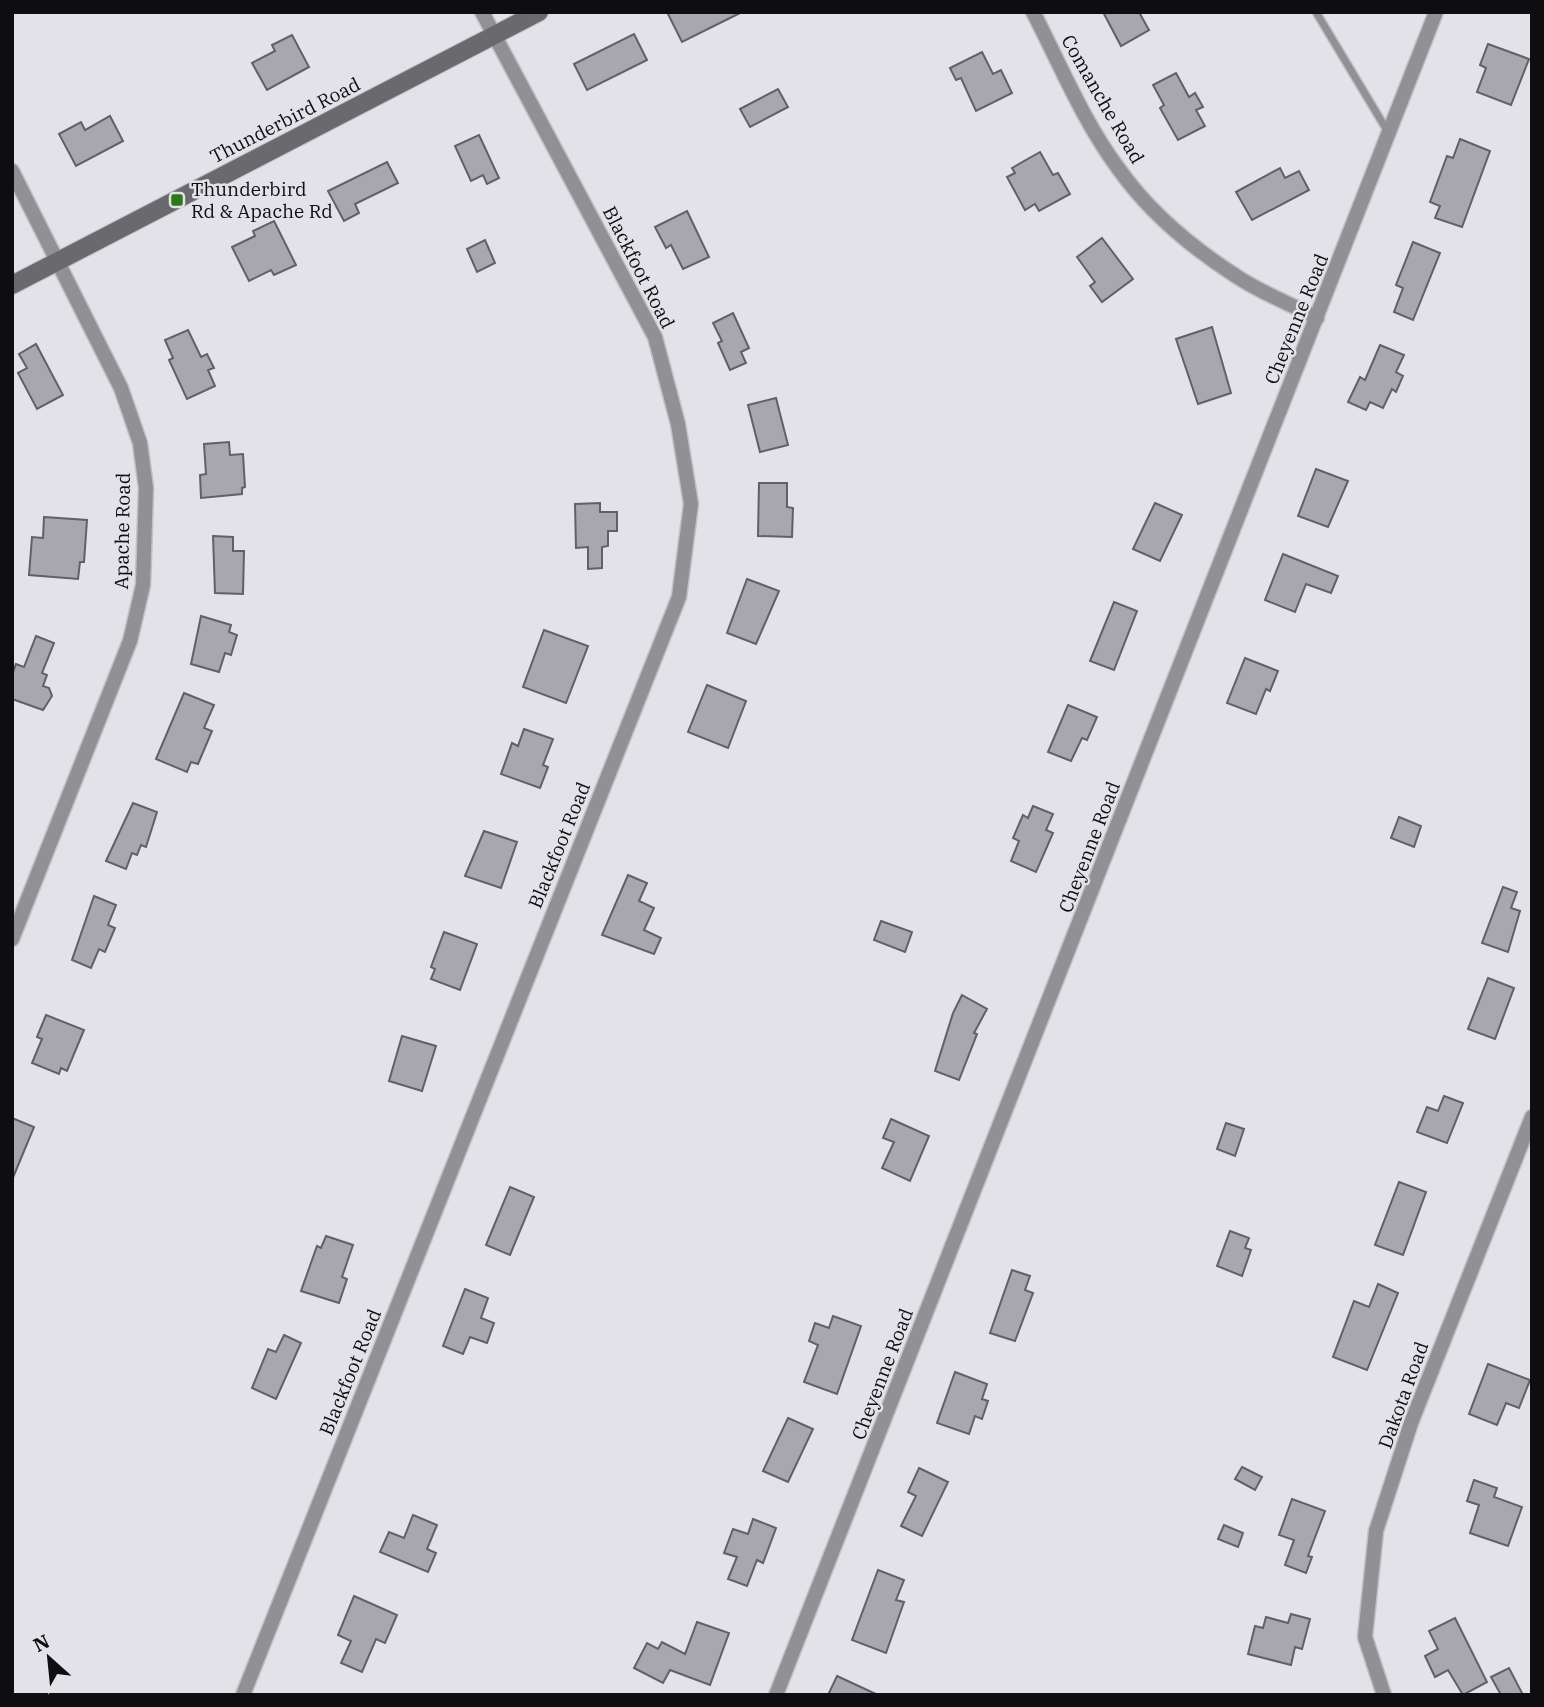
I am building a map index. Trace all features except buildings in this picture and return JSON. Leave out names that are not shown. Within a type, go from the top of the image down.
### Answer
[{"type":"main road","name":"Thunderbird Road","points":[[12,285],[539,12]]},
{"type":"street","name":"Blackfoot Road","points":[[243,1695],[679,597],[691,504],[677,424],[655,337],[482,12]]},
{"type":"street","name":"Comanche Road","points":[[1033,12],[1093,128],[1117,167],[1151,208],[1190,243],[1238,278],[1317,318]]},
{"type":"street","name":"Cheyenne Road","points":[[776,1695],[1436,12]]},
{"type":"street","name":"Apache Road","points":[[12,171],[121,388],[140,443],[146,488],[143,585],[130,641],[12,939]]},
{"type":"street","name":"Dakota Road","points":[[1384,1695],[1364,1637],[1376,1531],[1411,1423],[1532,1117]]},
{"type":"lane","points":[[1316,12],[1390,135]]},
{"type":"place","name":"Thunderbird Rd & Apache Rd","points":[[177,200]]}]
